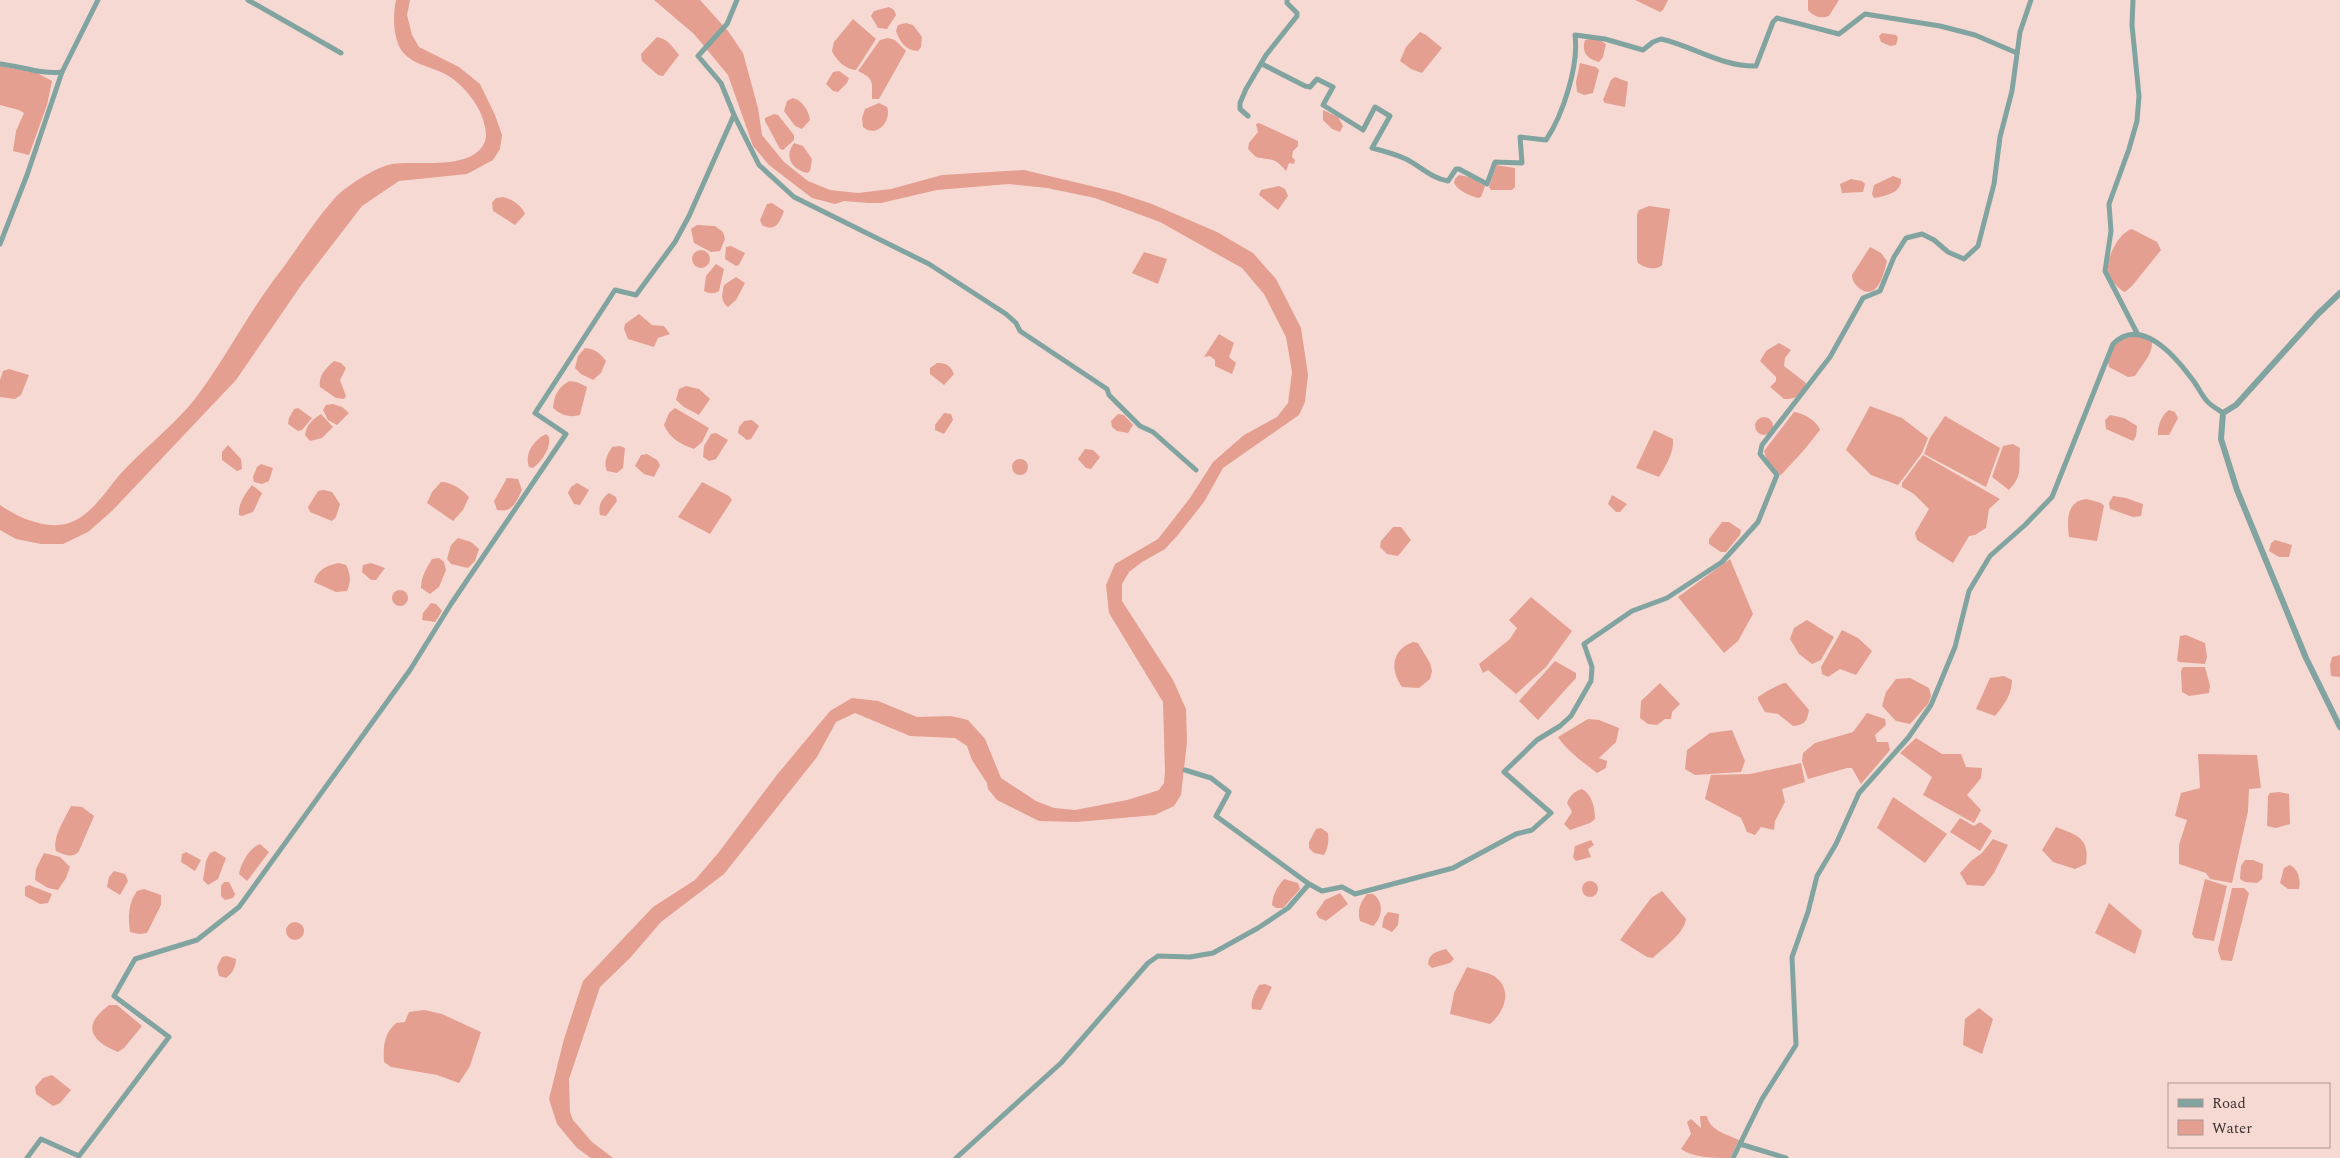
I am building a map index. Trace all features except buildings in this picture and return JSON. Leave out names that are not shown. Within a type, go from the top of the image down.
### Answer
[{"type":"street","points":[[0,244],[27,175],[62,72],[98,0]]},
{"type":"street","points":[[248,0],[341,53]]},
{"type":"street","points":[[737,0],[728,24],[698,56],[721,83],[734,115],[759,165],[794,197],[929,264],[1006,314],[1016,323],[1020,331],[1107,389],[1109,395],[1140,426],[1153,432],[1196,470]]},
{"type":"street","points":[[1185,770],[1211,778],[1230,792],[1216,816],[1309,884],[1322,891],[1342,887],[1355,894],[1453,868],[1516,834],[1532,830],[1551,813],[1504,772],[1536,740],[1560,726],[1571,716],[1591,681],[1592,667],[1584,644],[1632,611],[1667,598],[1722,562],[1758,522],[1777,475],[1760,454],[1762,445],[1830,357],[1863,298],[1880,291],[1894,257],[1906,238],[1922,234],[1934,240],[1948,252],[1964,259],[1978,246],[1994,184],[2000,137],[2012,91],[2020,32],[2031,0]]},
{"type":"street","points":[[2133,0],[2132,25],[2138,96],[2137,121],[2130,149],[2109,204],[2111,231],[2105,271],[2137,333]]},
{"type":"street","points":[[1248,116],[1240,109],[1240,103],[1262,64],[1297,16],[1297,13],[1286,1]]},
{"type":"street","points":[[1262,64],[1305,86],[1310,87],[1317,79],[1333,87],[1323,105],[1363,130],[1375,107],[1390,116],[1372,148],[1407,160],[1443,180],[1448,181],[1456,169],[1459,169],[1487,184],[1495,162],[1522,163],[1520,137],[1546,140],[1554,128],[1574,63],[1575,35],[1605,39],[1643,50],[1653,42],[1661,39],[1725,62],[1756,66],[1773,22],[1777,18],[1840,34],[1865,14],[1940,26],[1975,35],[2017,53]]},
{"type":"street","points":[[0,64],[20,66],[51,74],[62,72]]},
{"type":"street","points":[[28,1158],[41,1139],[79,1156],[169,1037],[114,996],[135,959],[197,940],[239,907],[410,670],[451,604],[566,434],[535,413],[615,290],[636,295],[675,242],[689,216],[734,115]]},
{"type":"street","points":[[2223,413],[2236,405],[2317,314],[2340,293]]},
{"type":"street","points":[[1733,1158],[1762,1099],[1796,1045],[1792,957],[1808,912],[1817,876],[1836,844],[1859,793],[1908,738],[1931,705],[1955,647],[1969,591],[1990,556],[2026,524],[2052,496],[2113,344],[2128,334],[2137,333],[2151,338],[2164,348],[2192,378],[2208,402],[2223,413]]},
{"type":"street","points":[[2223,413],[2220,439],[2238,490],[2306,658],[2340,727]]},
{"type":"street","points":[[956,1158],[1061,1064],[1148,963],[1158,956],[1190,957],[1213,953],[1258,928],[1288,908],[1309,884]]},
{"type":"street","points":[[1740,1144],[1786,1158]]},
{"type":"water","points":[[396,0],[410,0],[407,15],[412,35],[419,47],[459,67],[480,84],[502,135],[500,149],[493,160],[467,174],[399,181],[362,206],[302,284],[236,380],[112,511],[88,532],[63,544],[41,544],[16,539],[0,530],[0,505],[17,515],[47,525],[67,524],[91,509],[126,468],[195,399],[273,281],[326,209],[345,189],[369,173],[385,166],[403,163],[455,161],[467,158],[477,152],[484,144],[486,135],[483,119],[477,106],[468,94],[451,78],[407,57],[399,46],[394,17]]},
{"type":"water","points":[[654,0],[700,0],[728,31],[743,53],[758,108],[762,135],[784,162],[808,181],[830,190],[858,193],[891,189],[942,175],[1024,170],[1116,192],[1152,204],[1217,232],[1253,253],[1276,279],[1301,328],[1308,375],[1305,402],[1299,415],[1223,468],[1204,502],[1177,536],[1165,549],[1129,572],[1122,584],[1122,601],[1173,680],[1186,709],[1187,742],[1181,795],[1174,806],[1155,815],[1077,822],[1039,821],[997,800],[988,789],[987,783],[972,760],[967,746],[955,738],[910,736],[855,713],[836,722],[817,757],[724,874],[661,922],[630,958],[600,987],[569,1079],[570,1112],[573,1120],[592,1142],[613,1158],[591,1158],[577,1148],[557,1124],[549,1099],[564,1039],[583,981],[653,907],[695,880],[719,852],[776,776],[830,711],[852,698],[878,701],[917,717],[951,716],[968,720],[985,739],[1001,778],[1036,801],[1054,808],[1075,810],[1127,800],[1159,790],[1164,783],[1165,772],[1163,702],[1109,613],[1106,585],[1115,564],[1158,539],[1190,498],[1213,462],[1244,435],[1277,417],[1288,403],[1292,372],[1286,337],[1264,294],[1242,268],[1160,222],[1095,198],[1047,188],[1009,184],[937,190],[881,203],[844,201],[835,204],[812,198],[769,165],[753,146],[728,75],[694,34]]},
{"type":"water","points":[[1635,0],[1668,0],[1660,12]]},
{"type":"water","points":[[1808,0],[1839,0],[1829,16],[1818,17],[1808,10]]},
{"type":"water","points":[[889,7],[894,10],[896,15],[887,29],[878,28],[871,16],[874,11]]},
{"type":"water","points":[[853,19],[876,39],[856,70],[852,70],[842,64],[832,51],[834,42]]},
{"type":"water","points":[[906,23],[913,25],[922,37],[921,47],[918,51],[907,47],[897,35],[898,25]]},
{"type":"water","points":[[1420,32],[1442,48],[1422,73],[1411,69],[1400,61],[1406,47]]},
{"type":"water","points":[[1882,33],[1896,35],[1898,38],[1896,45],[1890,46],[1881,42],[1879,36]]},
{"type":"water","points":[[657,37],[667,41],[679,55],[663,76],[658,75],[642,61],[641,54]]},
{"type":"water","points":[[888,38],[895,40],[906,51],[879,99],[872,99],[870,79],[858,71],[880,40]]},
{"type":"water","points":[[1598,39],[1606,44],[1603,57],[1599,62],[1586,55],[1584,48],[1585,40]]},
{"type":"water","points":[[1580,63],[1596,67],[1599,70],[1593,93],[1584,95],[1577,92],[1576,82]]},
{"type":"water","points":[[0,66],[37,73],[52,81],[47,105],[29,155],[13,151],[16,131],[24,113],[0,105]]},
{"type":"water","points":[[839,71],[849,78],[847,83],[838,92],[833,91],[826,84],[833,72]]},
{"type":"water","points":[[1615,77],[1628,82],[1625,107],[1605,103],[1603,100],[1611,80]]},
{"type":"water","points":[[793,98],[802,103],[807,110],[810,120],[802,129],[795,126],[784,111],[787,101]]},
{"type":"water","points":[[879,103],[887,107],[888,112],[885,122],[878,129],[868,130],[863,127],[862,118],[865,109]]},
{"type":"water","points":[[1323,110],[1338,117],[1343,126],[1340,132],[1332,129],[1323,120]]},
{"type":"water","points":[[774,114],[778,115],[794,135],[794,140],[783,150],[780,149],[765,121],[765,118]]},
{"type":"water","points":[[1259,123],[1298,141],[1298,146],[1293,151],[1294,164],[1289,163],[1286,171],[1275,161],[1256,157],[1248,149],[1249,143],[1258,132],[1256,124]]},
{"type":"water","points":[[794,143],[803,146],[812,159],[810,171],[807,173],[793,165],[791,161],[790,153]]},
{"type":"water","points":[[1496,165],[1515,168],[1515,187],[1512,190],[1491,190],[1489,187]]},
{"type":"water","points":[[1459,175],[1469,177],[1485,186],[1481,197],[1471,196],[1458,188],[1454,183]]},
{"type":"water","points":[[1893,176],[1901,179],[1899,188],[1892,193],[1874,198],[1872,194],[1874,185]]},
{"type":"water","points":[[1851,179],[1862,181],[1865,184],[1863,192],[1842,193],[1840,184]]},
{"type":"water","points":[[1279,186],[1285,189],[1288,196],[1278,210],[1259,195],[1261,190]]},
{"type":"water","points":[[503,197],[516,203],[525,214],[515,225],[493,211],[492,203],[496,198]]},
{"type":"water","points":[[772,203],[784,211],[779,222],[770,228],[762,225],[760,220],[767,204]]},
{"type":"water","points":[[1649,206],[1670,209],[1662,265],[1653,268],[1641,265],[1637,259],[1637,215],[1639,210]]},
{"type":"water","points":[[697,225],[715,226],[723,232],[725,239],[720,251],[711,252],[694,243],[691,229]]},
{"type":"water","points":[[2132,229],[2157,242],[2161,250],[2125,292],[2112,280],[2108,266],[2114,246],[2122,235]]},
{"type":"water","points":[[731,246],[745,253],[739,265],[736,266],[725,259],[726,247]]},
{"type":"water","points":[[1870,247],[1881,253],[1887,261],[1879,284],[1869,292],[1858,287],[1852,275]]},
{"type":"water","points":[[701,250],[709,255],[710,259],[705,267],[701,268],[693,263],[692,259],[697,251]]},
{"type":"water","points":[[1144,252],[1167,259],[1158,284],[1132,273]]},
{"type":"water","points":[[716,264],[724,269],[719,291],[708,293],[704,291],[706,276]]},
{"type":"water","points":[[736,277],[745,283],[736,300],[728,307],[723,300],[724,285]]},
{"type":"water","points":[[639,314],[652,325],[664,326],[670,334],[658,338],[654,347],[628,339],[624,329],[625,324]]},
{"type":"water","points":[[1219,334],[1234,343],[1229,357],[1236,363],[1232,374],[1215,366],[1215,360],[1210,356],[1204,357]]},
{"type":"water","points":[[2141,336],[2152,342],[2152,346],[2149,355],[2135,376],[2128,377],[2109,367],[2108,362],[2113,349],[2119,342],[2123,339]]},
{"type":"water","points":[[1779,343],[1791,350],[1785,358],[1784,366],[1806,383],[1801,393],[1796,397],[1784,399],[1770,387],[1776,381],[1776,377],[1760,361],[1766,351]]},
{"type":"water","points":[[585,348],[597,352],[606,361],[601,373],[593,380],[581,374],[575,368],[578,356]]},
{"type":"water","points":[[334,361],[341,363],[346,368],[340,380],[346,396],[344,399],[336,398],[320,387],[321,376]]},
{"type":"water","points":[[937,363],[947,365],[954,374],[944,385],[930,374],[930,368]]},
{"type":"water","points":[[9,369],[29,375],[21,395],[15,399],[0,397],[0,380],[3,371]]},
{"type":"water","points":[[569,381],[577,382],[587,387],[580,415],[565,415],[553,408],[557,392]]},
{"type":"water","points":[[686,386],[699,389],[710,399],[699,415],[676,400],[679,389]]},
{"type":"water","points":[[333,404],[342,407],[349,413],[337,425],[328,420],[323,410],[326,405]]},
{"type":"water","points":[[1870,406],[1902,418],[1928,438],[1922,453],[1898,485],[1871,475],[1846,450]]},
{"type":"water","points":[[298,408],[312,418],[302,430],[298,431],[288,424],[294,409]]},
{"type":"water","points":[[675,408],[709,428],[702,442],[694,449],[676,440],[666,430],[664,425],[669,413]]},
{"type":"water","points":[[2169,410],[2175,412],[2178,418],[2169,435],[2158,435],[2160,421]]},
{"type":"water","points":[[1794,412],[1809,418],[1820,430],[1781,475],[1770,464],[1764,451]]},
{"type":"water","points":[[944,413],[951,414],[953,420],[944,434],[935,430],[935,425]]},
{"type":"water","points":[[321,414],[333,427],[322,438],[310,441],[305,435],[308,425]]},
{"type":"water","points":[[1118,414],[1124,415],[1133,425],[1128,433],[1117,431],[1112,427],[1111,421]]},
{"type":"water","points":[[2110,415],[2124,418],[2137,426],[2136,436],[2133,441],[2106,429],[2105,420]]},
{"type":"water","points":[[1945,416],[2000,448],[1986,487],[1924,454],[1930,438]]},
{"type":"water","points":[[1760,417],[1768,417],[1773,422],[1771,433],[1760,435],[1755,430],[1755,422]]},
{"type":"water","points":[[752,420],[759,426],[751,439],[747,440],[738,433],[739,427],[744,421]]},
{"type":"water","points":[[1654,430],[1673,439],[1671,454],[1659,477],[1636,468]]},
{"type":"water","points":[[716,433],[728,440],[716,459],[709,461],[703,457],[704,446],[711,434]]},
{"type":"water","points":[[546,434],[549,437],[549,446],[545,454],[533,468],[529,467],[528,457],[531,447]]},
{"type":"water","points":[[2013,444],[2020,448],[2019,475],[2009,490],[1992,477],[2003,446]]},
{"type":"water","points":[[228,445],[241,459],[242,469],[237,471],[222,460],[222,452]]},
{"type":"water","points":[[620,446],[625,448],[623,468],[617,473],[607,471],[606,459],[612,447]]},
{"type":"water","points":[[1085,449],[1093,450],[1100,457],[1091,469],[1086,468],[1078,459]]},
{"type":"water","points":[[647,454],[657,460],[660,465],[654,477],[644,474],[635,466],[641,455]]},
{"type":"water","points":[[1923,455],[2000,499],[1989,509],[1986,528],[1975,535],[1969,536],[1953,563],[1917,540],[1915,533],[1929,509],[1914,494],[1902,487],[1902,483]]},
{"type":"water","points":[[1017,459],[1023,459],[1028,464],[1026,473],[1017,475],[1012,470],[1012,464]]},
{"type":"water","points":[[261,464],[273,468],[269,481],[262,484],[254,482],[253,477],[257,467]]},
{"type":"water","points":[[507,478],[518,479],[522,490],[513,506],[507,510],[497,510],[494,501]]},
{"type":"water","points":[[441,482],[456,486],[469,497],[463,510],[453,521],[427,503],[432,492]]},
{"type":"water","points":[[702,482],[729,496],[732,500],[710,534],[678,517]]},
{"type":"water","points":[[577,483],[589,490],[580,505],[574,504],[568,493],[571,487]]},
{"type":"water","points":[[252,485],[262,493],[253,512],[242,516],[239,515],[241,503]]},
{"type":"water","points":[[318,491],[332,492],[340,504],[336,517],[332,521],[310,512],[308,507]]},
{"type":"water","points":[[609,493],[616,497],[617,501],[606,516],[600,515],[601,503]]},
{"type":"water","points":[[1612,495],[1627,504],[1620,512],[1616,512],[1608,504]]},
{"type":"water","points":[[2113,496],[2143,504],[2141,516],[2133,517],[2110,509],[2109,503]]},
{"type":"water","points":[[2087,499],[2101,503],[2104,506],[2097,541],[2069,537],[2069,512],[2075,503]]},
{"type":"water","points":[[1722,522],[1729,522],[1741,530],[1740,535],[1726,552],[1721,552],[1709,544],[1709,539]]},
{"type":"water","points":[[1393,527],[1401,527],[1411,540],[1398,556],[1387,554],[1380,547],[1381,541]]},
{"type":"water","points":[[458,538],[471,542],[479,549],[475,561],[468,568],[451,564],[447,559],[451,545]]},
{"type":"water","points":[[2275,540],[2292,545],[2289,557],[2279,557],[2269,551],[2271,543]]},
{"type":"water","points":[[439,558],[444,562],[446,570],[439,587],[430,594],[421,588],[422,580],[432,559]]},
{"type":"water","points":[[1730,559],[1753,614],[1738,641],[1724,653],[1678,597]]},
{"type":"water","points":[[339,563],[346,565],[350,575],[347,591],[336,592],[314,582],[317,574],[323,569]]},
{"type":"water","points":[[371,563],[385,568],[376,580],[371,580],[362,572],[363,565]]},
{"type":"water","points":[[397,590],[403,590],[408,595],[406,604],[397,606],[392,601],[392,595]]},
{"type":"water","points":[[1531,597],[1572,631],[1546,667],[1516,694],[1488,670],[1483,673],[1479,664],[1510,639],[1517,628],[1509,620]]},
{"type":"water","points":[[431,603],[436,604],[442,611],[435,622],[422,620],[423,613]]},
{"type":"water","points":[[1807,620],[1834,637],[1821,660],[1812,664],[1799,654],[1790,639],[1794,628]]},
{"type":"water","points":[[1842,630],[1858,638],[1872,651],[1856,675],[1840,669],[1828,677],[1822,674],[1821,667]]},
{"type":"water","points":[[2186,635],[2205,643],[2207,657],[2205,664],[2179,662],[2177,660],[2180,636]]},
{"type":"water","points":[[1413,642],[1418,643],[1430,663],[1432,671],[1430,679],[1419,688],[1402,687],[1394,667],[1400,650]]},
{"type":"water","points":[[2340,655],[2340,677],[2331,676],[2330,665],[2332,657]]},
{"type":"water","points":[[1555,661],[1576,673],[1576,678],[1538,720],[1519,701]]},
{"type":"water","points":[[2183,667],[2205,667],[2210,686],[2209,693],[2189,696],[2182,692],[2181,671]]},
{"type":"water","points":[[2004,676],[2012,680],[2011,690],[1995,716],[1976,709],[1990,678]]},
{"type":"water","points":[[1910,678],[1929,688],[1931,696],[1928,704],[1910,724],[1896,721],[1882,706],[1886,692],[1896,679]]},
{"type":"water","points":[[1660,683],[1680,704],[1672,712],[1671,719],[1665,719],[1657,725],[1648,724],[1640,718],[1641,701]]},
{"type":"water","points":[[1786,683],[1809,710],[1806,720],[1800,725],[1793,726],[1778,714],[1765,712],[1758,700],[1758,697]]},
{"type":"water","points":[[1867,713],[1885,719],[1886,725],[1875,735],[1877,742],[1888,742],[1890,750],[1861,784],[1852,768],[1808,779],[1802,761],[1803,753],[1815,743],[1853,732]]},
{"type":"water","points":[[1588,719],[1599,720],[1619,728],[1616,742],[1599,758],[1607,761],[1606,768],[1597,773],[1571,752],[1558,737]]},
{"type":"water","points":[[1732,730],[1745,761],[1741,772],[1695,775],[1685,769],[1687,750],[1710,733]]},
{"type":"water","points":[[1916,738],[1942,754],[1961,754],[1966,767],[1982,768],[1981,778],[1967,795],[1981,810],[1974,823],[1923,795],[1932,777],[1900,753]]},
{"type":"water","points":[[2198,754],[2257,755],[2261,788],[2249,789],[2248,811],[2232,883],[2210,879],[2206,873],[2179,864],[2179,845],[2187,820],[2175,816],[2181,793],[2200,788]]},
{"type":"water","points":[[1801,763],[1805,782],[1782,789],[1785,802],[1775,821],[1774,830],[1761,827],[1755,835],[1747,832],[1741,818],[1705,799],[1711,775],[1750,774]]},
{"type":"water","points":[[1582,789],[1588,794],[1592,802],[1595,819],[1590,823],[1570,830],[1564,824],[1572,812],[1567,803],[1573,794]]},
{"type":"water","points":[[2270,793],[2289,794],[2290,824],[2276,828],[2267,826],[2268,796]]},
{"type":"water","points":[[1893,797],[1947,834],[1925,863],[1877,828]]},
{"type":"water","points":[[71,806],[82,807],[94,816],[79,851],[71,856],[56,851],[55,846],[60,828]]},
{"type":"water","points":[[1960,818],[1974,826],[1980,822],[1992,831],[1980,851],[1950,832]]},
{"type":"water","points":[[2056,827],[2076,835],[2084,843],[2087,855],[2086,864],[2075,869],[2053,862],[2042,850]]},
{"type":"water","points":[[1321,828],[1328,833],[1328,844],[1324,855],[1314,853],[1309,848],[1309,842],[1316,829]]},
{"type":"water","points":[[1993,839],[2008,845],[1994,873],[1984,886],[1967,885],[1960,873],[1982,853]]},
{"type":"water","points":[[1591,840],[1594,845],[1588,849],[1591,857],[1576,861],[1573,857],[1575,846]]},
{"type":"water","points":[[260,844],[269,852],[247,881],[239,874],[242,865],[249,852]]},
{"type":"water","points":[[215,851],[226,858],[218,879],[208,885],[203,880],[206,861],[210,853]]},
{"type":"water","points":[[186,852],[201,860],[195,871],[181,862],[182,854]]},
{"type":"water","points":[[44,853],[60,857],[70,867],[66,878],[58,890],[48,888],[35,880],[36,869]]},
{"type":"water","points":[[2245,860],[2253,860],[2263,864],[2262,879],[2257,883],[2245,882],[2240,879],[2241,866]]},
{"type":"water","points":[[2290,865],[2298,875],[2299,889],[2288,889],[2280,883],[2284,868]]},
{"type":"water","points":[[114,871],[125,874],[128,881],[120,895],[107,887],[109,877]]},
{"type":"water","points":[[1284,879],[1298,883],[1300,889],[1283,908],[1276,908],[1272,905],[1273,897]]},
{"type":"water","points":[[2205,879],[2227,886],[2214,941],[2195,938],[2192,934]]},
{"type":"water","points":[[1590,881],[1598,889],[1590,897],[1582,889]]},
{"type":"water","points":[[224,882],[229,882],[235,894],[233,898],[225,900],[221,896],[221,886]]},
{"type":"water","points":[[29,885],[52,894],[48,903],[40,904],[25,896],[25,887]]},
{"type":"water","points":[[2232,888],[2244,888],[2249,893],[2232,961],[2221,960],[2218,950]]},
{"type":"water","points":[[144,889],[161,895],[161,905],[147,933],[139,934],[130,932],[129,910],[137,891]]},
{"type":"water","points":[[1662,891],[1686,919],[1681,930],[1672,940],[1653,958],[1647,957],[1620,940],[1651,898]]},
{"type":"water","points":[[1340,893],[1348,904],[1326,921],[1319,918],[1316,913],[1325,900]]},
{"type":"water","points":[[1367,894],[1373,894],[1377,897],[1381,910],[1379,918],[1373,926],[1360,921],[1359,917],[1360,907]]},
{"type":"water","points":[[2109,903],[2142,931],[2135,954],[2095,933]]},
{"type":"water","points":[[1388,912],[1399,914],[1398,925],[1392,932],[1382,927],[1384,917]]},
{"type":"water","points":[[295,922],[301,925],[304,931],[301,937],[295,940],[289,937],[286,931],[289,925]]},
{"type":"water","points":[[1446,949],[1454,959],[1450,963],[1432,968],[1428,964],[1431,955]]},
{"type":"water","points":[[227,956],[236,959],[233,970],[226,978],[219,976],[217,967],[222,957]]},
{"type":"water","points":[[1467,967],[1494,976],[1504,988],[1505,1001],[1503,1007],[1490,1024],[1450,1014],[1454,993]]},
{"type":"water","points":[[1265,984],[1272,987],[1261,1010],[1252,1009],[1252,1000],[1259,985]]},
{"type":"water","points":[[109,1005],[117,1005],[142,1026],[124,1048],[118,1052],[101,1043],[93,1032],[92,1026],[95,1020]]},
{"type":"water","points":[[1979,1008],[1993,1019],[1982,1054],[1963,1045],[1965,1019]]},
{"type":"water","points":[[424,1010],[442,1014],[481,1032],[470,1066],[459,1083],[437,1075],[391,1067],[384,1062],[385,1041],[392,1027],[396,1023],[405,1022],[409,1012]]},
{"type":"water","points":[[52,1075],[71,1090],[60,1103],[53,1106],[36,1094],[35,1087],[43,1078]]},
{"type":"water","points":[[1700,1116],[1707,1116],[1708,1121],[1715,1128],[1739,1140],[1730,1158],[1698,1156],[1681,1149],[1691,1134],[1687,1122],[1691,1119],[1701,1128]]}]
